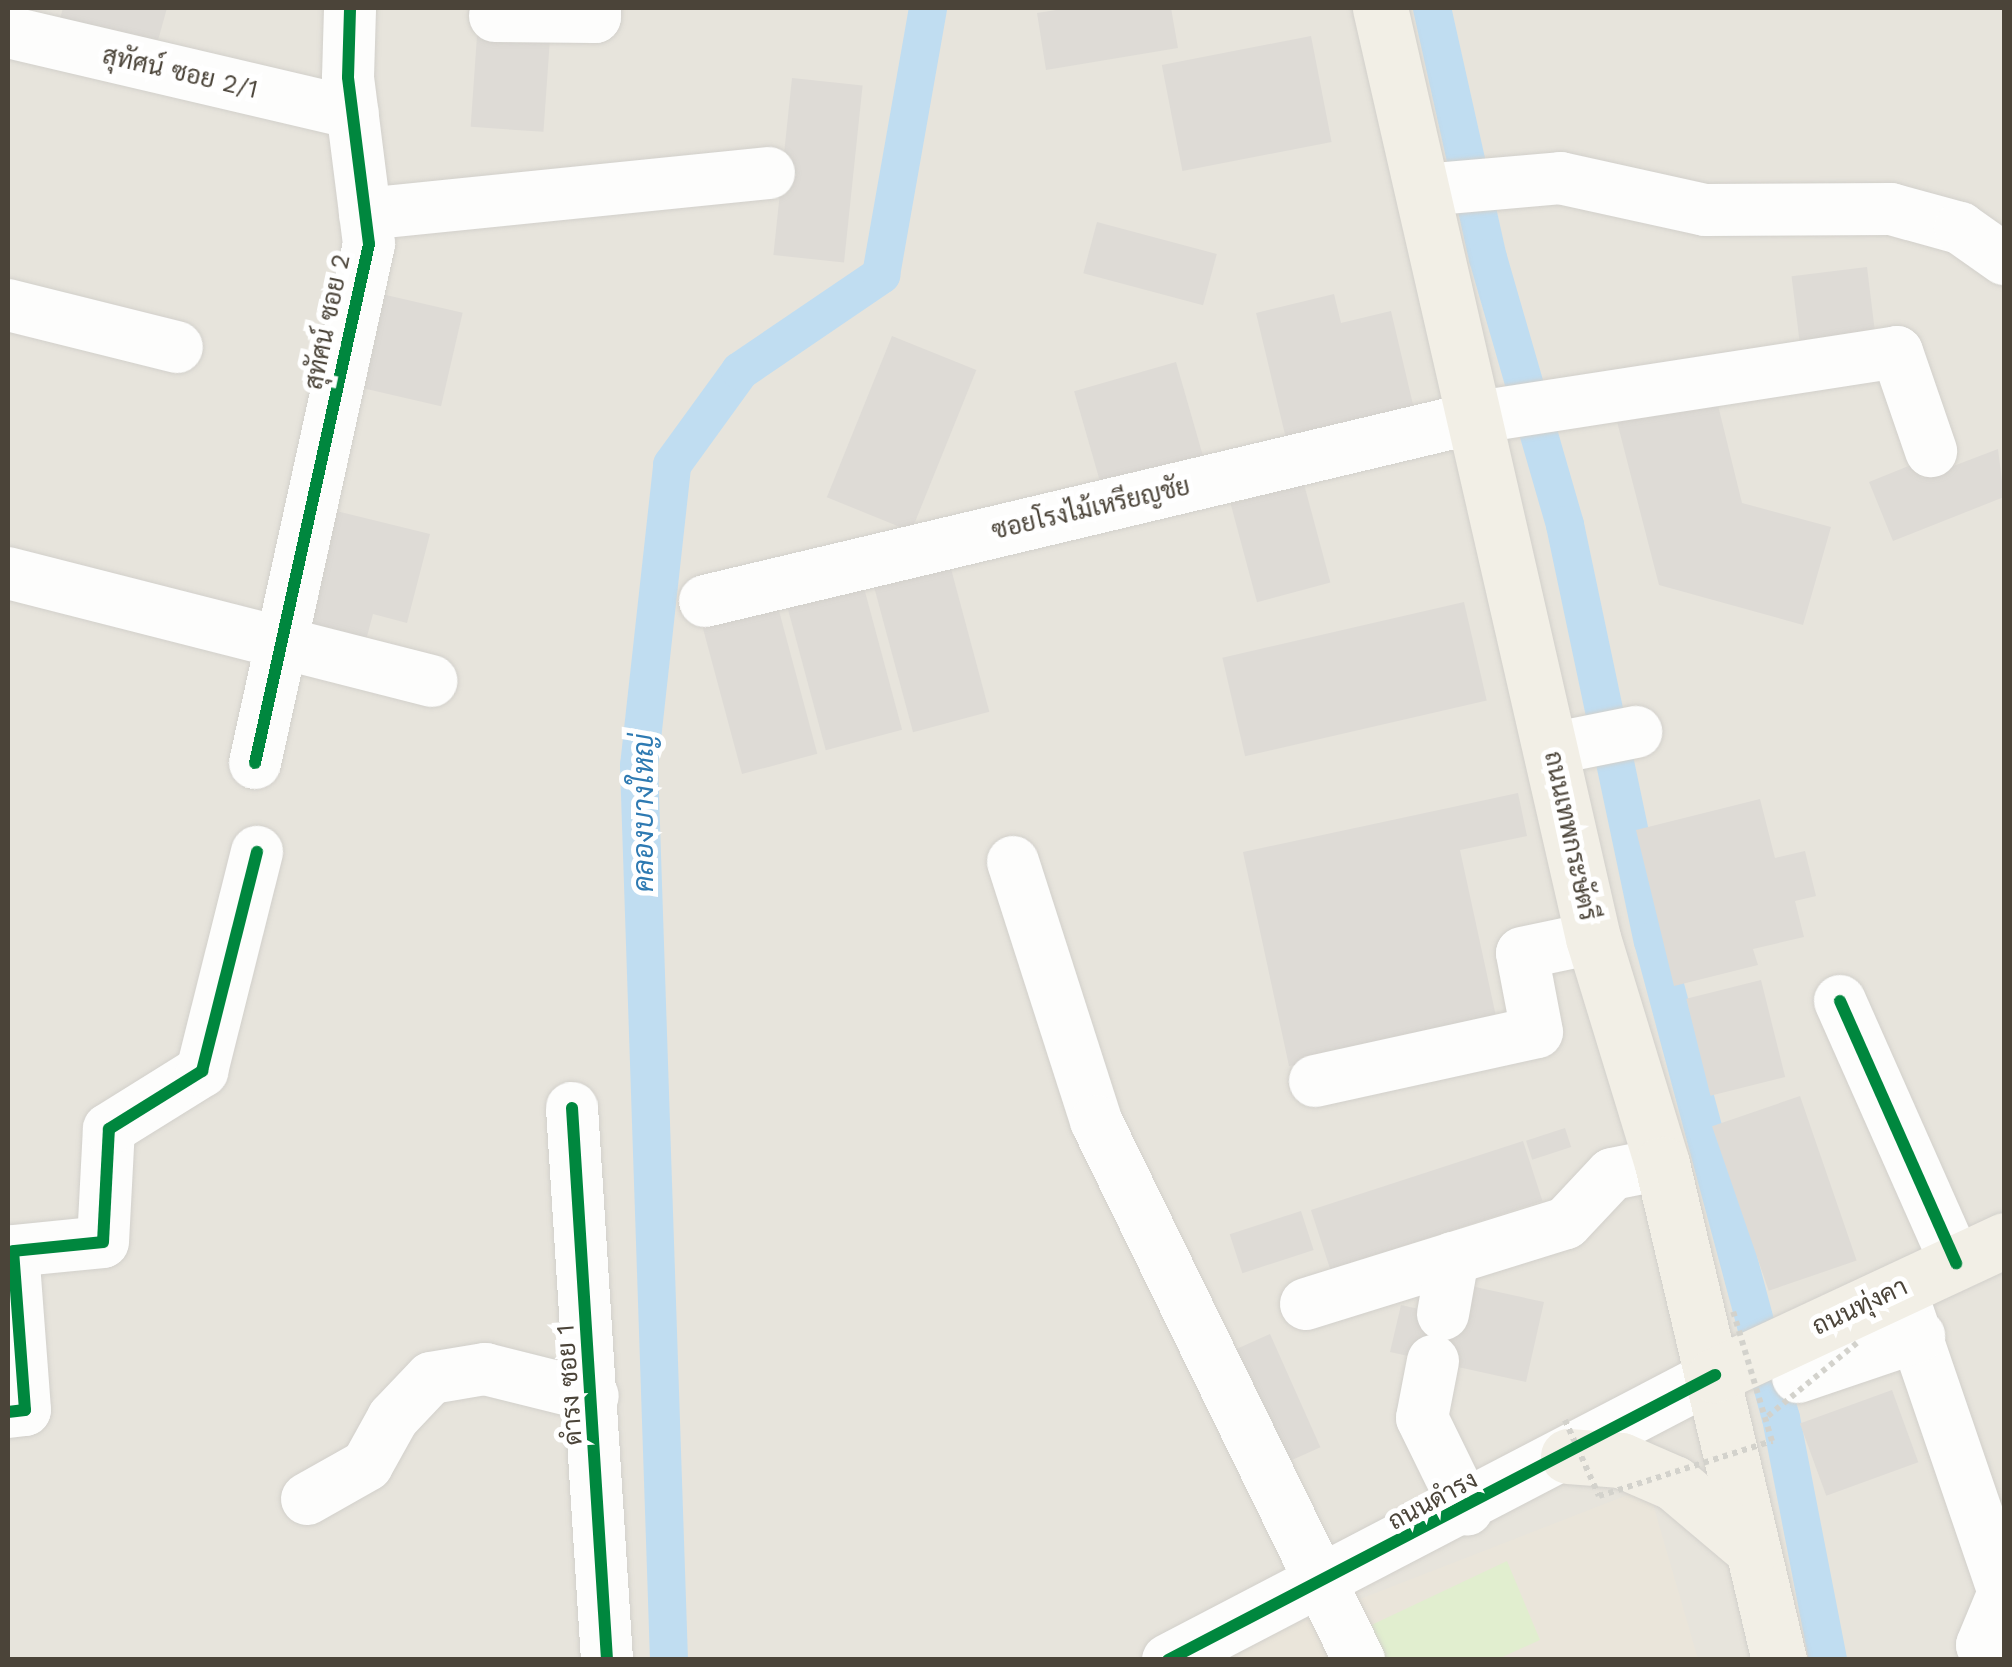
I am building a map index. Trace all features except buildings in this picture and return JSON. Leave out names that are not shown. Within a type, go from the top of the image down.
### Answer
[{"type":"main road","name":"ถนนเทพกระษัตรี","points":[[1380,8],[1457,184],[1512,411],[1600,739],[1592,938],[1662,1164],[1760,1375],[1752,1549],[1779,1660]]},
{"type":"main road","name":"ถนนทุ่งคา","points":[[1760,1375],[1909,1312],[1956,1263],[2004,1240]]},
{"type":"main road","points":[[1566,1438],[1674,1483],[1752,1549]]},
{"type":"street","name":"สุทัศน์ ซอย 2","points":[[255,763],[369,244],[352,113],[350,8]]},
{"type":"street","points":[[495,16],[595,16],[595,8]]},
{"type":"street","name":"สุทัศน์ ซอย 2/1","points":[[8,32],[352,113]]},
{"type":"street","points":[[365,214],[769,174]]},
{"type":"street","points":[[1457,184],[1580,180],[1728,212],[1891,209],[1960,228],[2004,259]]},
{"type":"street","points":[[8,305],[177,347]]},
{"type":"street","name":"ซอยโรงไม้เหรียญชัย","points":[[705,601],[1512,411],[1898,352],[1932,451]]},
{"type":"street","points":[[8,573],[431,682]]},
{"type":"street","points":[[8,1412],[25,1410],[13,1251],[102,1242],[110,1129],[202,1071],[257,852]]},
{"type":"street","points":[[1013,862],[1096,1121],[1359,1660]]},
{"type":"street","points":[[1314,1082],[1537,1032],[1522,952],[1592,938]]},
{"type":"street","points":[[1840,1002],[1956,1263]]},
{"type":"street","name":"ดำรง ซอย 1","points":[[572,1108],[607,1660]]},
{"type":"street","points":[[1306,1304],[1566,1223],[1612,1174],[1662,1164]]},
{"type":"street","points":[[1453,1258],[1422,1418],[1467,1510]]},
{"type":"street","points":[[1909,1312],[2004,1592],[1982,1645],[1988,1660]]},
{"type":"street","points":[[306,1499],[367,1465],[392,1418],[431,1378],[485,1369],[593,1396]]},
{"type":"street","name":"ถนนดำรง","points":[[1168,1660],[1467,1510],[1566,1438],[1760,1375]]},
{"type":"path","points":[[1566,1438],[1600,1496],[1772,1441],[1732,1308]]},
{"type":"path","points":[[1760,1375],[1858,1342]]},
{"type":"shaded area","points":[[8,8],[2004,8],[2004,1659],[8,1659]]},
{"type":"shaded area","points":[[1648,1487],[1698,1659],[1203,1660]]},
{"type":"green space","points":[[1507,1561],[1540,1640],[1498,1659],[1376,1659],[1363,1629]]},
{"type":"waterway","name":"คลองบางใหญ่","points":[[669,1660],[639,766],[672,465],[740,371],[881,275],[928,8]]},
{"type":"waterway","points":[[1432,8],[1488,258],[1565,525],[1653,941],[1781,1418],[1828,1660]]},
{"type":"cycle path","points":[[255,763],[369,244],[348,77],[350,8]]},
{"type":"cycle path","points":[[8,1412],[25,1410],[13,1251],[103,1242],[109,1129],[202,1071],[257,852]]},
{"type":"cycle path","points":[[1840,1001],[1956,1263]]},
{"type":"cycle path","points":[[572,1108],[607,1660]]},
{"type":"cycle path","points":[[1168,1660],[1715,1375]]}]
